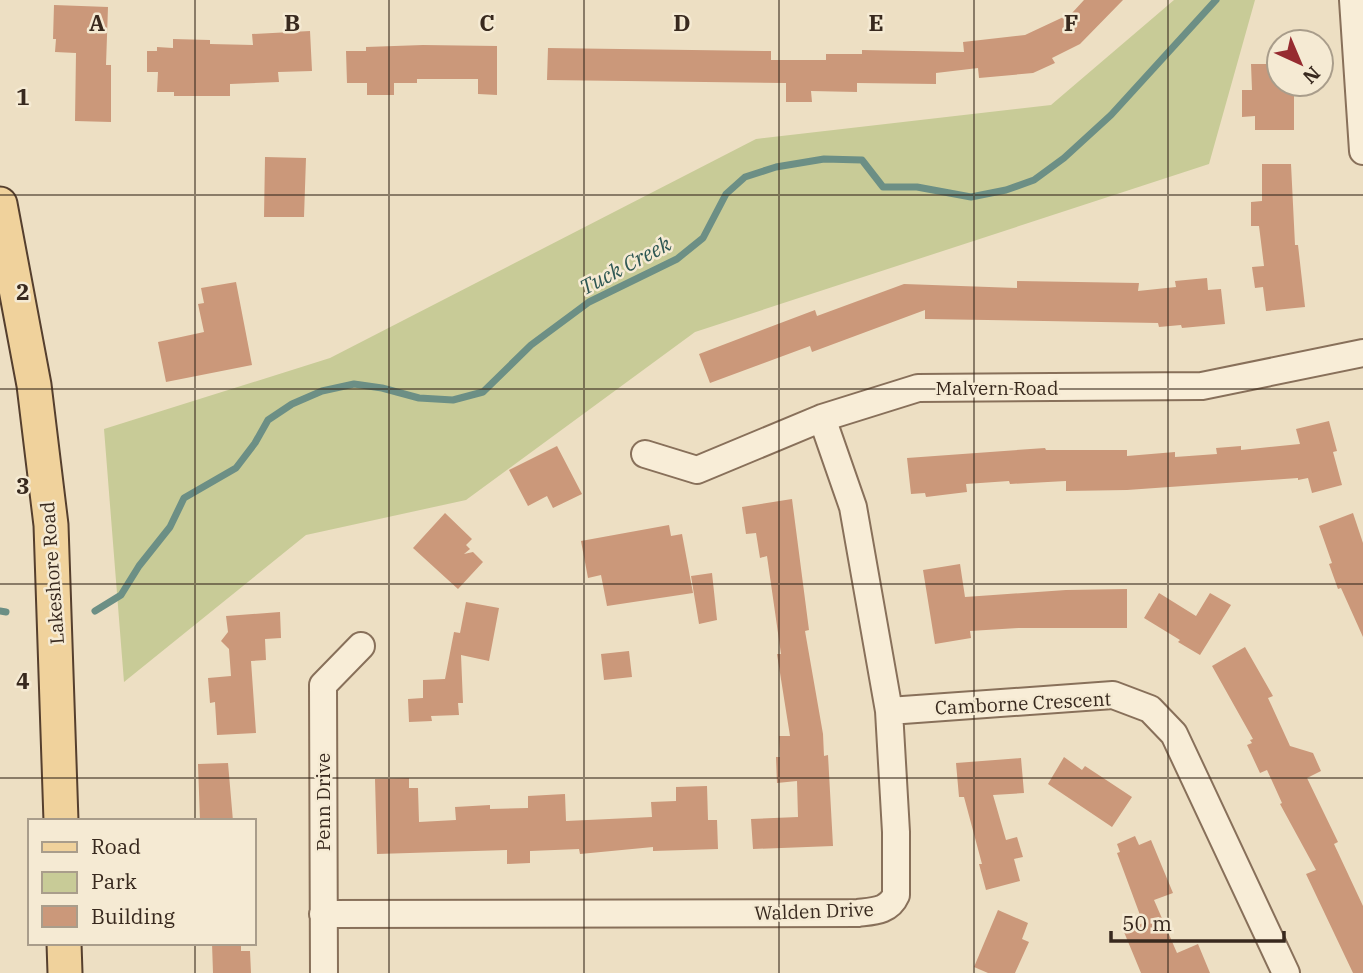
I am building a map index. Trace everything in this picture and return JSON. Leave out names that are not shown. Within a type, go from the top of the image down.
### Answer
[{"type":"main road","name":"Lakeshore Road","points":[[0,204],[34,385],[51,525],[61,819]]},
{"type":"main road","points":[[64,945],[65,973]]},
{"type":"street","points":[[1353,0],[1363,151]]},
{"type":"street","name":"Malvern Road","points":[[645,454],[697,470],[821,418],[918,388],[1202,386],[1363,353]]},
{"type":"street","name":"Walden Drive","points":[[323,914],[858,914],[883,909],[892,903],[896,895],[889,711],[853,507],[821,418]]},
{"type":"street","name":"Penn Drive","points":[[324,973],[323,685],[361,646]]},
{"type":"street","name":"Camborne Crescent","points":[[889,711],[1113,695],[1150,709],[1174,734],[1286,973]]},
{"type":"green space","points":[[1174,0],[1255,0],[1209,164],[695,332],[466,500],[306,535],[124,682],[104,429],[330,358],[756,139],[1051,105]]},
{"type":"building","points":[[1084,0],[1123,0],[1080,44],[1052,58],[1055,63],[1033,73],[979,78],[978,68],[936,73],[936,84],[857,83],[857,92],[811,91],[812,102],[786,102],[786,83],[547,80],[548,48],[771,51],[771,60],[826,60],[826,54],[862,54],[862,50],[964,52],[963,42],[1025,35],[1072,13]]},
{"type":"building","points":[[54,5],[108,7],[106,65],[111,65],[111,122],[75,121],[76,53],[55,52]]},
{"type":"building","points":[[310,31],[312,71],[278,72],[279,82],[230,84],[230,96],[174,96],[174,92],[157,92],[158,72],[147,72],[147,51],[157,51],[157,47],[173,48],[173,39],[210,40],[210,44],[253,45],[252,34]]},
{"type":"building","points":[[497,46],[497,95],[478,94],[478,79],[417,79],[417,83],[394,83],[394,95],[367,95],[367,83],[347,83],[346,51],[366,51],[366,47]]},
{"type":"building","points":[[1251,64],[1265,64],[1265,98],[1294,98],[1294,130],[1255,130],[1255,116],[1242,117],[1242,90],[1252,90]]},
{"type":"building","points":[[265,157],[306,158],[304,217],[264,217]]},
{"type":"building","points":[[1262,164],[1291,164],[1295,245],[1298,245],[1305,307],[1266,311],[1263,287],[1255,288],[1252,267],[1264,266],[1259,226],[1251,226],[1251,202],[1262,201]]},
{"type":"building","points":[[1207,278],[1208,290],[1221,289],[1225,324],[1182,328],[1181,325],[1159,327],[1158,323],[925,319],[925,310],[812,352],[810,346],[710,383],[699,354],[815,310],[817,316],[904,284],[1017,288],[1017,281],[1139,283],[1138,291],[1176,287],[1175,281]]},
{"type":"building","points":[[236,282],[252,365],[166,382],[158,342],[204,332],[198,304],[204,303],[201,288]]},
{"type":"building","points":[[1329,421],[1337,451],[1333,452],[1342,485],[1312,493],[1308,478],[1298,478],[1127,490],[1066,491],[1066,481],[1010,484],[1009,481],[966,484],[967,492],[926,497],[925,493],[911,494],[907,458],[1045,448],[1127,450],[1127,456],[1175,452],[1175,457],[1217,454],[1216,448],[1241,446],[1241,450],[1300,444],[1296,429]]},
{"type":"building","points":[[557,446],[582,494],[553,508],[547,496],[528,506],[509,470]]},
{"type":"building","points":[[792,499],[809,630],[805,631],[823,734],[824,756],[828,755],[833,846],[753,849],[751,819],[798,817],[797,781],[777,783],[776,757],[780,757],[779,736],[790,736],[777,654],[781,654],[767,556],[760,558],[756,533],[746,534],[742,507]]},
{"type":"building","points":[[445,513],[472,539],[466,545],[470,549],[464,554],[473,552],[483,562],[458,589],[413,548]]},
{"type":"building","points":[[1353,513],[1363,543],[1363,637],[1341,588],[1338,589],[1319,526]]},
{"type":"building","points":[[669,525],[671,536],[682,534],[693,593],[607,606],[601,575],[588,578],[581,541]]},
{"type":"building","points":[[960,564],[965,597],[1127,589],[1127,628],[970,631],[971,638],[935,644],[923,570]]},
{"type":"building","points":[[712,573],[717,620],[699,624],[691,576]]},
{"type":"building","points":[[1159,593],[1196,616],[1210,593],[1231,605],[1200,655],[1144,618]]},
{"type":"building","points":[[466,602],[499,608],[489,661],[461,655],[463,703],[458,703],[459,715],[431,716],[432,721],[409,722],[408,699],[423,698],[423,680],[445,679],[454,632],[460,633]]},
{"type":"building","points":[[280,612],[281,638],[265,639],[266,660],[251,661],[256,733],[217,735],[215,702],[210,703],[208,678],[231,676],[229,649],[221,641],[228,632],[226,616]]},
{"type":"building","points":[[1245,647],[1273,696],[1268,698],[1290,746],[1313,753],[1321,771],[1307,778],[1338,842],[1334,844],[1363,906],[1363,973],[1353,973],[1306,874],[1316,870],[1280,804],[1282,803],[1267,770],[1260,773],[1247,745],[1252,743],[1250,740],[1253,739],[1212,666]]},
{"type":"building","points":[[629,651],[632,677],[604,680],[601,654]]},
{"type":"building","points":[[1064,757],[1082,770],[1085,766],[1132,797],[1112,827],[1048,784]]},
{"type":"building","points":[[1021,758],[1024,793],[993,795],[1006,840],[1017,837],[1023,857],[1014,859],[1020,881],[986,890],[964,797],[959,797],[956,763]]},
{"type":"building","points":[[228,763],[233,819],[200,819],[198,764]]},
{"type":"building","points":[[409,778],[409,788],[418,788],[419,822],[456,820],[455,807],[490,805],[490,809],[528,808],[528,796],[565,794],[566,821],[652,817],[651,802],[676,801],[676,787],[707,786],[708,820],[717,820],[718,849],[653,851],[653,847],[580,854],[579,849],[530,851],[530,863],[507,864],[507,850],[377,854],[375,779]]},
{"type":"building","points":[[1135,836],[1139,845],[1151,840],[1173,893],[1154,900],[1177,953],[1198,944],[1210,973],[1141,973],[1124,932],[1143,923],[1117,853],[1120,852],[1117,844]]},
{"type":"building","points":[[998,910],[1028,923],[1022,939],[1029,942],[1015,973],[988,973],[974,967]]},
{"type":"building","points":[[212,945],[241,945],[241,951],[250,951],[251,973],[213,973]]},
{"type":"waterway","name":"Tuck Creek","points":[[95,611],[121,595],[139,566],[170,527],[184,498],[236,468],[268,420],[292,404],[322,391],[354,384],[419,398],[453,400],[483,392],[531,345],[589,302],[677,259],[703,238],[726,194],[745,177],[776,167],[824,159],[862,160],[883,187],[917,187],[971,197],[1006,190],[1034,180],[1064,158],[1111,115],[1216,0]]},
{"type":"waterway","name":"Tuck Creek","points":[[0,611],[6,612]]}]
